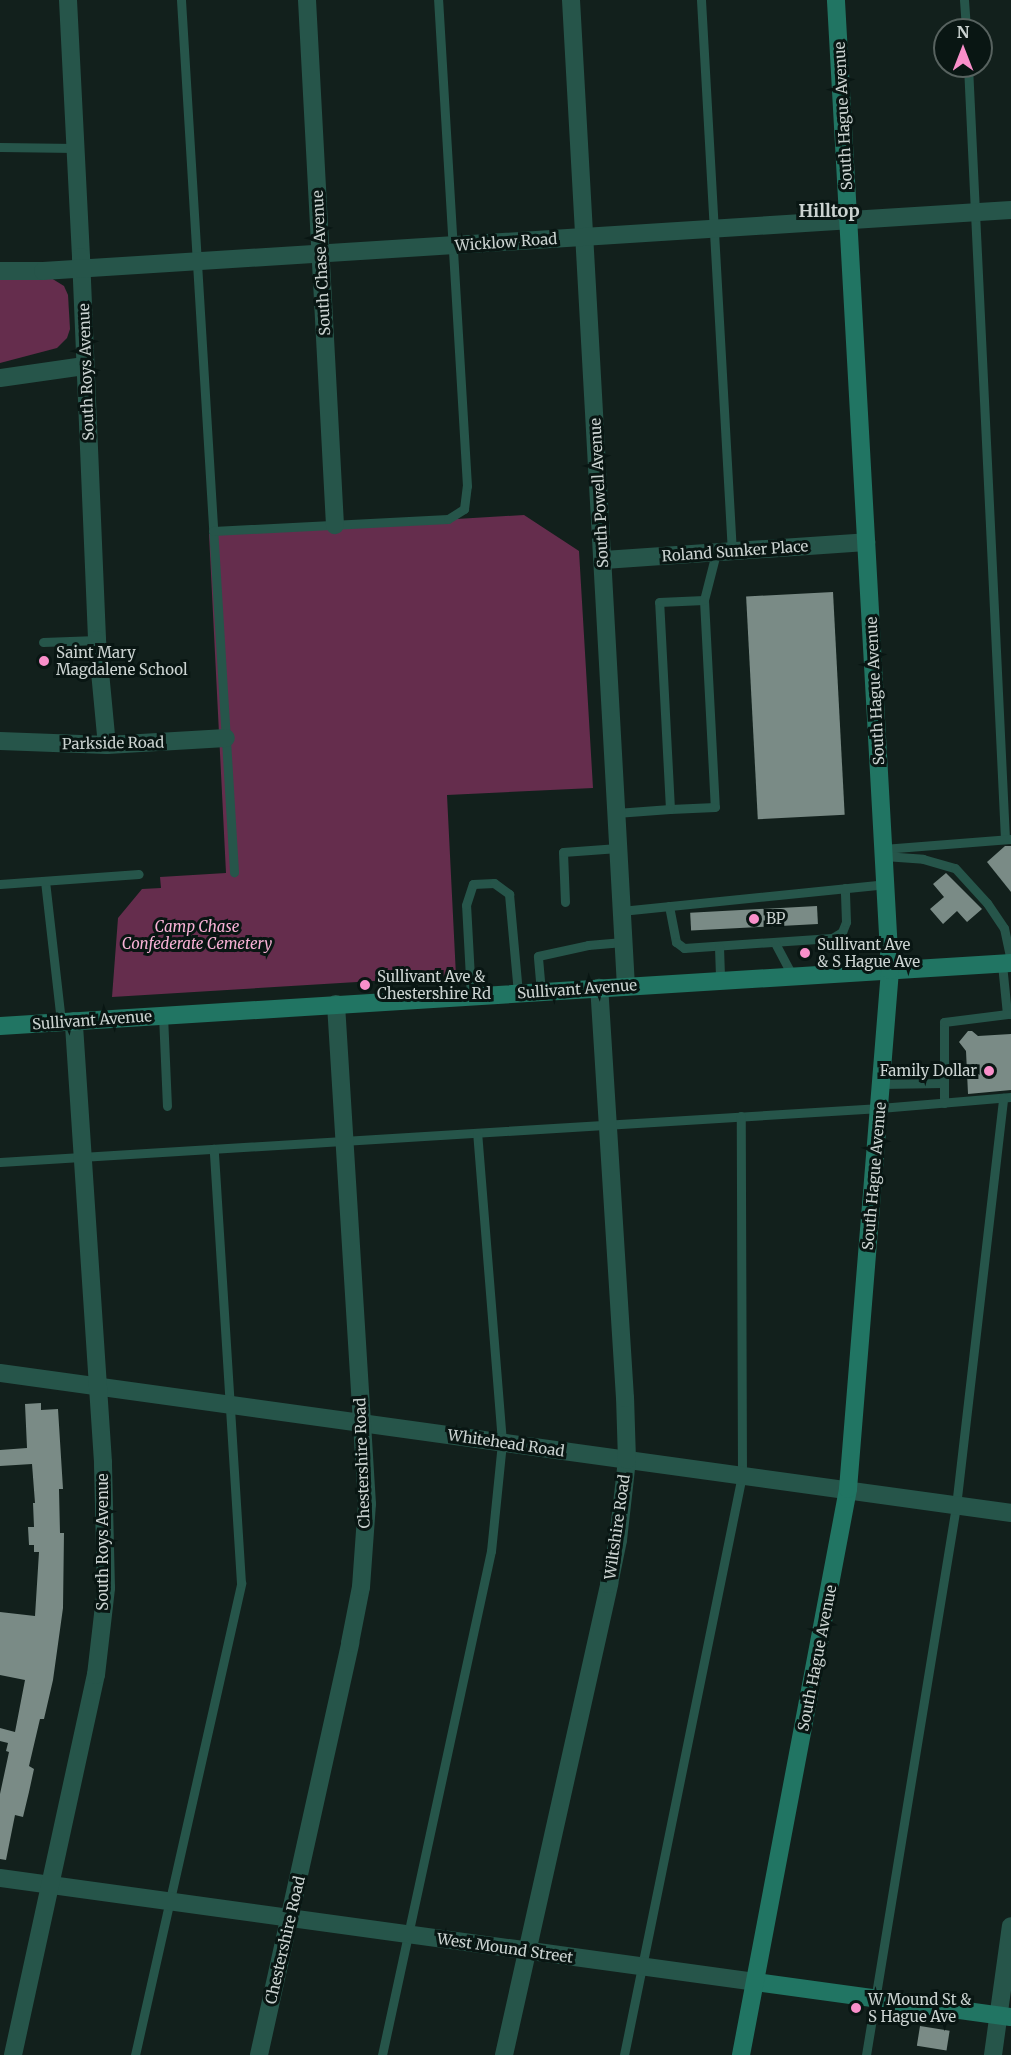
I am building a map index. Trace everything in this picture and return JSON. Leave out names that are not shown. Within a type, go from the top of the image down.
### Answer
[{"type":"main road","name":"South Hague Avenue","points":[[741,2055],[849,1489],[890,970],[836,0]]},
{"type":"main road","name":"Sullivant Avenue","points":[[0,1026],[1008,963]]},
{"type":"main road","name":"West Mound Street","points":[[755,1982],[1005,2016]]},
{"type":"street","name":"South Roys Avenue","points":[[68,0],[97,640],[107,745]]},
{"type":"street","name":"South Chase Avenue","points":[[307,0],[334,525]]},
{"type":"street","name":"South Powell Avenue","points":[[571,0],[626,986]]},
{"type":"street","name":"Wicklow Road","points":[[0,271],[81,268],[1011,210]]},
{"type":"street","points":[[0,378],[84,366]]},
{"type":"street","name":"Roland Sunker Place","points":[[604,560],[866,542]]},
{"type":"street","name":"Parkside Road","points":[[0,741],[107,745],[226,738]]},
{"type":"street","name":"Wiltshire Road","points":[[504,2055],[609,1584],[618,1540],[627,1460],[626,1398],[599,988]]},
{"type":"street","name":"Chestershire Road","points":[[259,2055],[360,1587],[367,1504],[336,1004]]},
{"type":"street","name":"South Roys Avenue","points":[[13,2055],[96,1675],[106,1577],[98,1386],[83,1156],[68,1022]]},
{"type":"street","name":"Whitehead Road","points":[[0,1373],[1011,1513]]},
{"type":"street","name":"West Mound Street","points":[[0,1878],[755,1982]]},
{"type":"street","points":[[993,2055],[1005,2016],[1011,1926]]},
{"type":"lane","points":[[181,0],[234,872]]},
{"type":"lane","points":[[213,531],[448,519],[464,509],[467,486],[438,0]]},
{"type":"lane","points":[[616,813],[715,807],[704,600],[724,552],[713,229],[701,0]]},
{"type":"lane","points":[[964,0],[965,18]]},
{"type":"lane","points":[[884,853],[1008,839],[969,78]]},
{"type":"lane","points":[[0,147],[75,148]]},
{"type":"lane","points":[[670,810],[659,602],[704,600]]},
{"type":"lane","points":[[43,642],[97,640]]},
{"type":"lane","points":[[565,903],[563,852],[618,848]]},
{"type":"lane","points":[[884,853],[923,859],[955,868],[987,903],[1004,928],[1008,963],[1009,1014],[944,1022],[944,1102]]},
{"type":"lane","points":[[0,884],[139,874]]},
{"type":"lane","points":[[45,881],[68,1022]]},
{"type":"lane","points":[[471,996],[466,905],[472,884],[494,883],[509,894],[518,993]]},
{"type":"lane","points":[[621,911],[885,884]]},
{"type":"lane","points":[[669,906],[676,942],[684,948],[832,938],[842,932],[846,922],[845,888]]},
{"type":"lane","points":[[541,992],[538,956],[588,945],[623,942]]},
{"type":"lane","points":[[775,943],[793,977]]},
{"type":"lane","points":[[719,947],[720,980]]},
{"type":"lane","points":[[163,1015],[167,1106]]},
{"type":"lane","points":[[882,1084],[943,1083]]},
{"type":"lane","points":[[0,1162],[880,1108],[1007,1097],[956,1506],[866,2055]]},
{"type":"lane","points":[[624,2055],[742,1475],[741,1116]]},
{"type":"lane","points":[[382,2055],[410,1935],[491,1551],[502,1442],[477,1133]]},
{"type":"lane","points":[[135,2055],[242,1584],[214,1149]]},
{"type":"green space","points":[[51,278],[64,286],[68,295],[70,329],[67,338],[57,348],[0,363],[0,279]]},
{"type":"green space","name":"Camp Chase Confederate Cemetery","points":[[524,515],[579,551],[593,788],[447,795],[456,976],[112,997],[118,918],[142,889],[161,888],[160,877],[226,873],[209,534]]},
{"type":"building","points":[[833,592],[845,815],[758,819],[746,597]]},
{"type":"building","points":[[1005,846],[1011,846],[1011,892],[987,862]]},
{"type":"building","points":[[946,873],[982,909],[967,922],[957,911],[943,924],[930,909],[944,897],[933,884]]},
{"type":"building","name":"BP","points":[[817,906],[818,924],[691,931],[690,913]]},
{"type":"building","name":"Family Dollar","points":[[968,1031],[978,1036],[1011,1034],[1011,1090],[968,1094],[966,1051],[959,1042]]},
{"type":"building","points":[[41,1403],[41,1410],[58,1409],[63,1489],[59,1489],[60,1533],[64,1533],[63,1608],[53,1680],[44,1719],[40,1719],[29,1766],[34,1769],[29,1792],[23,1817],[15,1815],[6,1860],[0,1859],[0,1794],[9,1752],[6,1751],[8,1743],[0,1741],[0,1728],[15,1732],[25,1680],[0,1675],[0,1612],[35,1616],[39,1552],[34,1552],[34,1545],[29,1545],[28,1527],[34,1527],[33,1503],[35,1503],[32,1464],[0,1466],[0,1450],[27,1448],[25,1404]]},
{"type":"building","points":[[920,2026],[950,2031],[947,2050],[917,2046]]},
{"type":"place","name":"Saint Mary Magdalene School","points":[[44,661]]},
{"type":"place","name":"BP","points":[[754,919]]},
{"type":"place","name":"Sullivant Ave & S Hague Ave","points":[[805,953]]},
{"type":"place","name":"Sullivant Ave & Chestershire Rd","points":[[365,985]]},
{"type":"place","name":"Family Dollar","points":[[989,1071]]},
{"type":"place","name":"W Mound St & S Hague Ave","points":[[856,2008]]},
{"type":"district","name":"Hilltop","points":[[829,211]]}]
